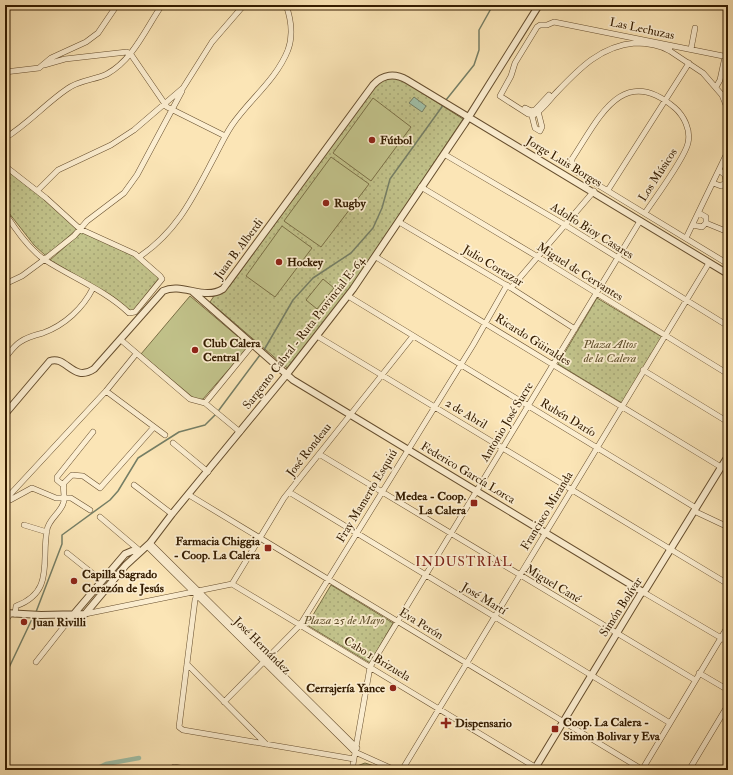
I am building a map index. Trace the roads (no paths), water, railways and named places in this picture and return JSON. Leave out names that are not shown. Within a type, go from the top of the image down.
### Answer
[{"type":"street","points":[[44,65],[51,58],[90,40],[102,28],[117,5]]},
{"type":"street","points":[[5,138],[38,114],[68,88],[105,75],[117,67],[130,54],[162,5]]},
{"type":"street","points":[[5,284],[22,276],[45,259],[88,221],[127,190],[137,175],[183,88],[212,42],[244,5]]},
{"type":"street","name":"Sargento Cabral - Ruta Provincial E-64","points":[[85,614],[126,565],[149,544],[318,336],[348,296],[376,257],[444,154],[539,5]]},
{"type":"street","points":[[139,257],[162,240],[184,213],[225,136],[236,120],[267,85],[284,58],[291,37],[288,6]]},
{"type":"street","name":"Las Lechuzas","points":[[531,113],[500,95],[510,78],[515,63],[540,25],[556,22],[622,35],[646,42],[669,44],[727,57]]},
{"type":"street","points":[[691,49],[695,28]]},
{"type":"street","points":[[622,35],[622,44]]},
{"type":"street","points":[[537,110],[542,127],[540,131],[535,128],[531,113],[537,110],[584,64],[599,54],[622,44],[646,42],[670,51],[689,63],[716,87],[728,107]]},
{"type":"street","points":[[669,44],[670,51]]},
{"type":"street","points":[[5,72],[35,69],[65,59],[98,57],[125,52],[130,54],[164,104],[172,110],[225,136]]},
{"type":"street","points":[[716,87],[720,80],[727,57]]},
{"type":"street","points":[[689,63],[608,190],[728,264]]},
{"type":"street","name":"Jorge Luis Borges","points":[[387,76],[401,77],[439,99],[728,274]]},
{"type":"street","name":"Juan B. Alberdi","points":[[5,414],[50,361],[58,361],[74,371],[86,373],[98,366],[163,291],[172,289],[217,292],[225,287],[373,85],[387,76]]},
{"type":"street","points":[[37,191],[58,170],[111,145],[128,134],[183,88]]},
{"type":"street","name":"Los Músicos","points":[[608,190],[575,171],[572,167],[572,159],[609,104],[616,98],[630,92],[641,91],[654,94],[665,101],[682,116],[687,127],[688,143],[683,154],[645,213]]},
{"type":"street","points":[[722,95],[728,98]]},
{"type":"street","points":[[686,238],[728,151]]},
{"type":"street","name":"Adolfo Bioy Casares","points":[[444,154],[565,225],[728,326]]},
{"type":"street","points":[[5,166],[37,191],[80,229],[139,257],[162,279],[135,312],[129,313],[113,298],[93,288],[45,259],[20,233],[5,213]]},
{"type":"street","points":[[713,183],[721,186],[727,182],[725,175],[719,170]]},
{"type":"street","name":"Miguel de Cervantes","points":[[421,187],[538,256],[728,374]]},
{"type":"street","name":"Fray Mamerto Esquiú","points":[[224,702],[300,625],[485,322],[509,287],[594,192]]},
{"type":"street","points":[[699,212],[706,218],[706,224]]},
{"type":"street","name":"Antonio José Sucre","points":[[352,770],[370,667],[640,221]]},
{"type":"street","name":"Julio Cortazar","points":[[399,222],[509,287],[575,329]]},
{"type":"street","points":[[693,226],[702,227],[706,224]]},
{"type":"street","points":[[706,224],[728,232]]},
{"type":"street","name":"Ricardo Güiraldes","points":[[376,257],[721,466]]},
{"type":"street","name":"Francisco Miranda","points":[[402,770],[709,263]]},
{"type":"street","points":[[5,358],[16,345],[25,339],[53,329],[69,318],[86,300],[93,288]]},
{"type":"street","name":"Federico García Lorca","points":[[191,291],[294,380],[642,592],[728,642]]},
{"type":"street","points":[[210,306],[209,299],[217,292]]},
{"type":"street","name":"Rubén Darío","points":[[348,296],[529,406],[695,510],[728,527]]},
{"type":"street","name":"2 de Abril","points":[[318,336],[728,584]]},
{"type":"street","name":"José Rondeau","points":[[232,584],[259,538],[289,492],[413,336]]},
{"type":"street","points":[[120,340],[190,399],[205,403],[240,432]]},
{"type":"street","points":[[205,403],[254,344]]},
{"type":"street","points":[[5,501],[106,391],[136,354]]},
{"type":"street","points":[[643,370],[728,422]]},
{"type":"street","points":[[106,391],[165,435]]},
{"type":"street","points":[[63,485],[72,475],[83,476],[99,488],[102,487],[154,427]]},
{"type":"street","points":[[5,622],[16,606],[25,603],[35,594],[42,582],[46,563],[48,527],[64,503],[63,485],[57,480],[57,477],[94,432]]},
{"type":"street","points":[[173,443],[208,472]]},
{"type":"street","name":"Miguel Cané","points":[[319,454],[616,634],[695,680]]},
{"type":"street","name":"Simón Bolívar","points":[[537,769],[563,722],[616,634],[728,456]]},
{"type":"street","points":[[134,485],[172,514]]},
{"type":"street","points":[[5,501],[10,500],[32,488],[56,498],[71,498],[90,510]]},
{"type":"street","name":"José Martí","points":[[289,492],[670,723]]},
{"type":"street","name":"Eva Perón","points":[[189,495],[642,770]]},
{"type":"street","points":[[100,517],[140,551]]},
{"type":"street","points":[[24,525],[47,532]]},
{"type":"street","name":"José Hernández","points":[[149,544],[356,750],[365,756],[395,770]]},
{"type":"street","name":"Sargento Cabral - Ruta Provincial E-64","points":[[73,615],[125,554],[132,551],[140,551]]},
{"type":"street","points":[[67,553],[102,581]]},
{"type":"street","points":[[10,614],[85,614],[232,584]]},
{"type":"street","name":"Cabo 1 Brizuela","points":[[232,584],[537,769]]},
{"type":"street","points":[[196,592],[179,727],[183,730],[354,759]]},
{"type":"street","points":[[36,662],[73,615]]},
{"type":"street","points":[[642,770],[728,626]]},
{"type":"street","points":[[187,664],[266,744]]},
{"type":"street","points":[[699,673],[728,690]]},
{"type":"street","points":[[689,770],[728,705]]},
{"type":"street","points":[[170,769],[193,770]]},
{"type":"water","points":[[414,97],[426,106],[422,112],[409,103]]},
{"type":"waterway","points":[[446,100],[474,65],[479,50],[479,30],[493,5]]},
{"type":"waterway","points":[[264,350],[293,300],[313,278],[351,253],[373,228],[382,208],[390,179],[444,104]]},
{"type":"waterway","points":[[219,410],[260,355]]},
{"type":"waterway","points":[[36,612],[62,544],[62,535],[110,500],[118,491],[138,458],[179,432],[205,425],[215,415]]},
{"type":"waterway","points":[[5,676],[33,617]]},
{"type":"waterway","points":[[94,770],[106,764],[139,758]]},
{"type":"place","name":"Fútbol","points":[[372,140]]},
{"type":"place","name":"Rugby","points":[[326,203]]},
{"type":"place","name":"Hockey","points":[[279,262]]},
{"type":"place","name":"Club Calera Central","points":[[195,350]]},
{"type":"place","name":"Medea - Coop. La Calera","points":[[474,503]]},
{"type":"place","name":"Farmacia Chiggia - Coop. La Calera","points":[[268,548]]},
{"type":"place","name":"Capilla Sagrado Corazón de Jesús","points":[[74,581]]},
{"type":"place","name":"Juan Rivilli","points":[[24,622]]},
{"type":"place","name":"Cerrajería Yance","points":[[393,688]]},
{"type":"place","name":"Dispensario","points":[[446,723]]},
{"type":"place","name":"Coop. La Calera - Simon Bolivar y Eva","points":[[555,729]]},
{"type":"district","name":"INDUSTRIAL","points":[[464,562]]},
{"type":"park label","name":"Plaza Altos de la Calera","points":[[610,351]]},
{"type":"park label","name":"Plaza 25 de Mayo","points":[[344,620]]}]
